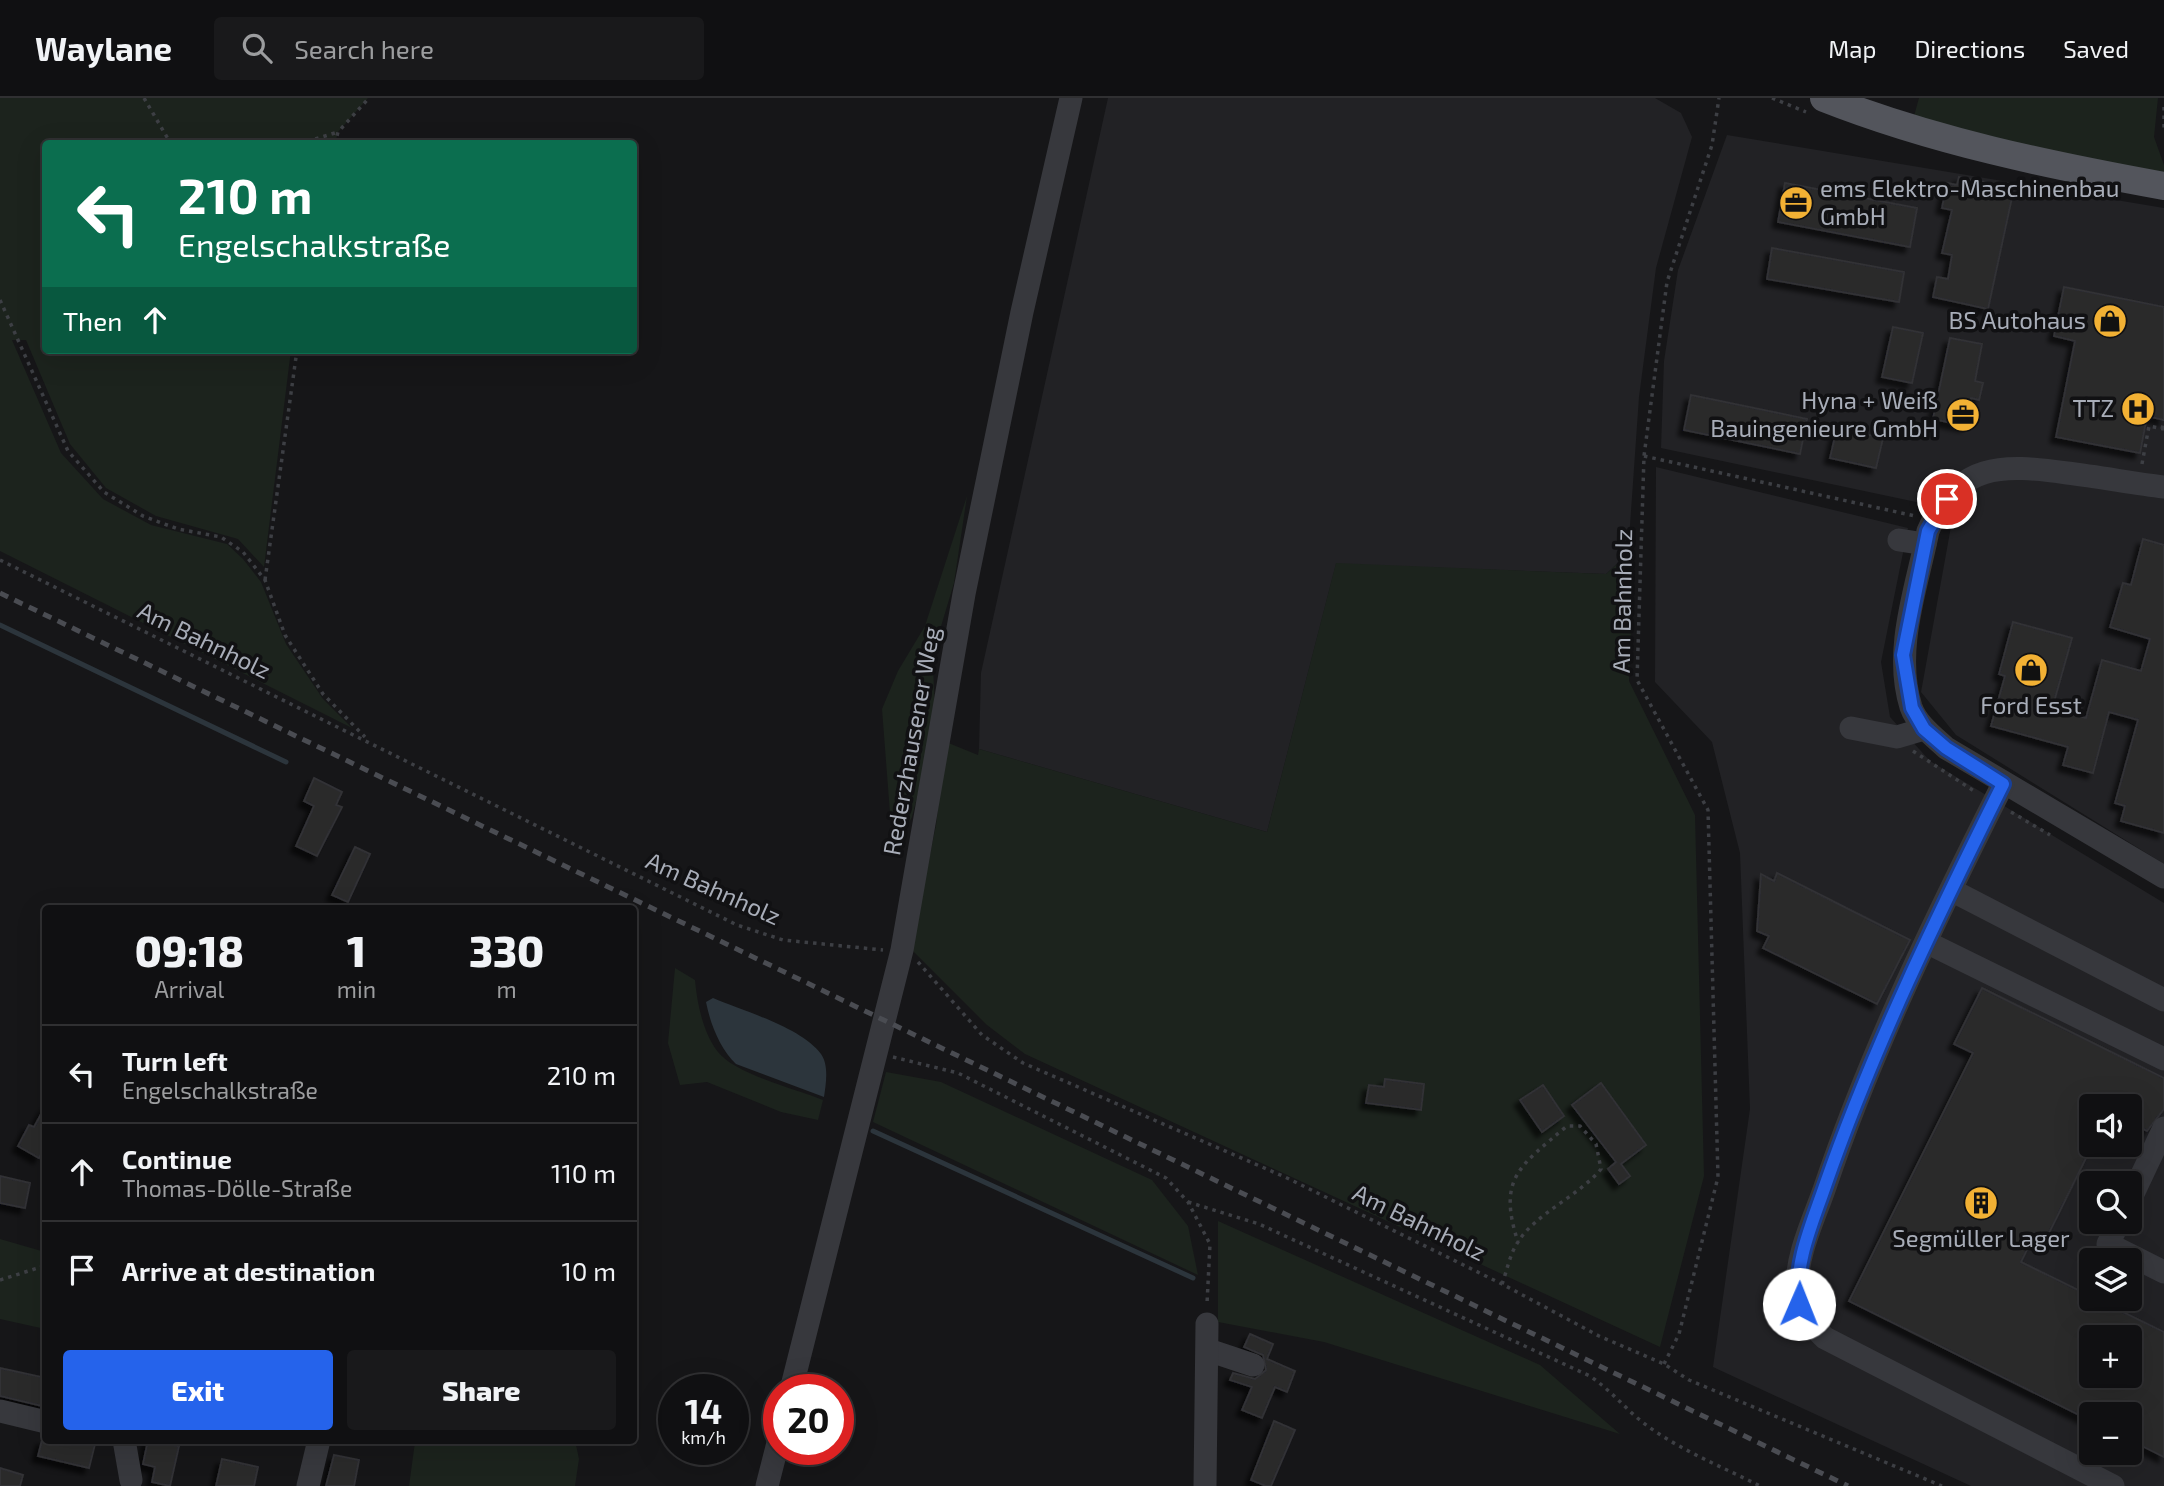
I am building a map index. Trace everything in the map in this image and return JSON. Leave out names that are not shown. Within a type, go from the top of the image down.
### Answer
[{"type":"main road","points":[[1824,98],[1875,118],[1988,150],[2164,186]]},
{"type":"street","name":"Rederzhausener Weg","points":[[795,1374],[902,950],[964,594],[1022,312],[1071,98]]},
{"type":"street","points":[[2164,487],[2019,466],[1998,469],[1964,483],[1936,513],[1927,538],[1903,655],[1912,708],[1924,729],[1946,748],[2164,877]]},
{"type":"street","points":[[1899,540],[1927,538]]},
{"type":"street","points":[[1851,728],[1898,737],[1924,729]]},
{"type":"street","points":[[2003,784],[1926,942],[1839,1145],[1801,1258],[1797,1288],[1799,1304],[1807,1321],[1825,1338],[2113,1486]]},
{"type":"street","points":[[1951,890],[2164,1000]]},
{"type":"street","points":[[1926,942],[2164,1059]]},
{"type":"street","points":[[2142,1175],[2164,1128]]},
{"type":"street","points":[[2113,1234],[2108,1244],[2164,1272]]},
{"type":"street","points":[[1205,1486],[1207,1324]]},
{"type":"street","points":[[1208,1350],[1252,1365]]},
{"type":"street","points":[[0,1411],[42,1421]]},
{"type":"street","points":[[125,1444],[131,1479]]},
{"type":"street","points":[[308,1486],[318,1444]]},
{"type":"street","points":[[767,1486],[772,1465]]},
{"type":"path","points":[[144,98],[169,140]]},
{"type":"path","points":[[336,140],[338,132],[369,98]]},
{"type":"path","name":"Am Bahnholz","points":[[0,560],[737,925],[783,940],[859,950],[902,950],[926,967],[982,1035],[1023,1063],[1285,1177],[1502,1284],[1599,1336],[1664,1364],[1679,1334],[1718,1177],[1708,810],[1637,680],[1644,456],[1667,282],[1712,145],[1719,98]]},
{"type":"path","points":[[2164,107],[2164,130]]},
{"type":"path","points":[[312,140],[338,132]]},
{"type":"path","points":[[0,300],[68,451],[104,492],[154,520],[177,529],[221,537],[243,552],[265,580],[285,635],[323,694],[368,741]]},
{"type":"path","points":[[265,580],[296,354]]},
{"type":"path","points":[[2138,484],[2149,426],[2163,429],[2164,420]]},
{"type":"path","points":[[1644,456],[1916,516],[1927,538]]},
{"type":"path","points":[[874,1054],[958,1073],[1166,1178],[1188,1202],[1210,1244],[1207,1324]]},
{"type":"path","points":[[1502,1284],[1518,1242],[1561,1202],[1591,1181],[1601,1169],[1595,1144],[1580,1126],[1567,1126],[1518,1172],[1511,1183],[1508,1198],[1518,1242]]},
{"type":"path","points":[[1188,1202],[1259,1224],[1590,1376],[1614,1393],[1636,1416],[1682,1447],[1760,1486]]},
{"type":"path","points":[[0,1280],[42,1265]]},
{"type":"path","points":[[1664,1364],[1700,1385],[1942,1486]]},
{"type":"shaded area","points":[[0,98],[368,98],[338,132],[336,140],[42,140],[42,354],[291,354],[264,567],[238,539],[156,516],[106,488],[70,444],[26,340],[12,340],[61,453],[103,499],[151,525],[227,544],[243,559],[261,582],[286,644],[323,699],[352,728],[0,551]]},
{"type":"shaded area","points":[[1108,98],[1655,98],[1681,113],[1692,137],[1656,268],[1639,397],[1628,554],[1606,574],[1336,564],[1267,832],[979,749],[981,673]]},
{"type":"shaded area","points":[[1919,98],[2158,98],[2154,137],[2164,165],[2164,176],[1913,120]]},
{"type":"shaded area","points":[[1727,135],[2164,208],[2164,864],[1956,735],[1921,692],[1954,510],[1661,448],[1664,361],[1678,270]]},
{"type":"shaded area","points":[[1656,467],[1908,528],[1881,662],[1890,717],[1930,761],[2164,903],[2164,1486],[1971,1486],[1713,1367],[1750,1109],[1740,853],[1712,742],[1655,682]]},
{"type":"shaded area","points":[[967,496],[954,583],[939,633],[933,668],[935,707],[925,766],[912,817],[893,852],[882,709],[898,671],[925,626]]},
{"type":"shaded area","points":[[1628,554],[1633,580],[1629,681],[1695,815],[1704,1176],[1660,1347],[1025,1054],[987,1025],[911,949],[936,825],[946,742],[978,755],[979,749],[1267,832],[1336,563],[1606,574]]},
{"type":"shaded area","points":[[675,968],[695,980],[702,1018],[708,1036],[718,1052],[726,1060],[752,1074],[823,1100],[818,1120],[781,1112],[707,1082],[680,1085],[668,1043]]},
{"type":"shaded area","points":[[713,998],[786,1028],[812,1044],[824,1058],[824,1097],[736,1064],[725,1051],[713,1027],[706,1002]]},
{"type":"shaded area","points":[[886,1072],[941,1082],[1152,1180],[1188,1226],[1198,1275],[873,1122]]},
{"type":"shaded area","points":[[1218,1221],[1540,1365],[1620,1434],[1324,1342],[1218,1322]]},
{"type":"shaded area","points":[[0,1239],[42,1251],[42,1328],[0,1319]]},
{"type":"shaded area","points":[[415,1444],[576,1444],[579,1459],[575,1486],[409,1486]]},
{"type":"building","points":[[1959,177],[2014,188],[1988,309],[1933,297],[1937,277],[1948,279],[1952,255],[1942,253],[1952,210],[1942,208],[1947,183],[1957,185]]},
{"type":"building","points":[[1785,183],[1917,208],[1910,247],[1778,222]]},
{"type":"building","points":[[1772,248],[1904,272],[1899,302],[1767,279]]},
{"type":"building","points":[[2064,287],[2164,307],[2164,420],[2147,416],[2140,453],[2056,437],[2075,341],[2054,336]]},
{"type":"building","points":[[1893,327],[1923,333],[1912,383],[1882,377]]},
{"type":"building","points":[[1950,338],[1982,344],[1975,381],[1983,383],[1979,400],[1971,398],[1966,426],[1933,419]]},
{"type":"building","points":[[1691,395],[1807,419],[1800,454],[1684,430]]},
{"type":"building","points":[[1837,428],[1883,438],[1876,468],[1830,458]]},
{"type":"building","points":[[2143,539],[2164,545],[2164,833],[2121,821],[2125,806],[2115,803],[2138,720],[2109,712],[2093,773],[2063,765],[2068,747],[1991,726],[2005,676],[1999,674],[2013,622],[2072,638],[2052,709],[2086,718],[2102,660],[2141,671],[2150,639],[2110,627],[2123,583],[2131,585]]},
{"type":"building","points":[[314,778],[342,792],[336,805],[342,807],[317,856],[296,846],[314,806],[304,801]]},
{"type":"building","points":[[355,847],[370,854],[348,902],[332,895]]},
{"type":"building","points":[[1777,873],[1910,940],[1877,1004],[1763,948],[1769,936],[1757,931],[1761,874],[1774,881]]},
{"type":"building","name":"Segmüller Lager","points":[[1982,988],[2164,1078],[2164,1109],[2147,1131],[2142,1128],[2142,1094],[2079,1094],[2079,1157],[2087,1157],[2046,1239],[2035,1233],[2021,1262],[2079,1290],[2079,1311],[2121,1311],[2164,1332],[2164,1457],[2142,1446],[2142,1402],[2079,1402],[2079,1415],[1849,1301],[1973,1053],[1954,1044]]},
{"type":"building","points":[[1385,1079],[1424,1084],[1421,1110],[1366,1103],[1369,1085],[1384,1087]]},
{"type":"building","points":[[1601,1083],[1646,1145],[1621,1164],[1630,1176],[1619,1184],[1608,1169],[1616,1162],[1572,1105]]},
{"type":"building","points":[[1543,1085],[1564,1116],[1542,1132],[1520,1100]]},
{"type":"building","points":[[42,1112],[42,1152],[39,1158],[18,1146],[29,1125],[34,1127]]},
{"type":"building","points":[[0,1176],[30,1183],[25,1208],[0,1203]]},
{"type":"building","points":[[1250,1334],[1273,1344],[1267,1359],[1295,1371],[1287,1392],[1275,1387],[1262,1418],[1242,1410],[1252,1387],[1230,1380],[1233,1373],[1255,1379],[1266,1370],[1263,1355],[1244,1347]]},
{"type":"building","points":[[0,1368],[42,1377],[42,1406],[0,1396]]},
{"type":"building","points":[[1274,1421],[1295,1430],[1271,1486],[1266,1486],[1251,1480]]},
{"type":"building","points":[[42,1440],[42,1444],[95,1444],[89,1468],[38,1456]]},
{"type":"building","points":[[147,1444],[179,1446],[170,1486],[152,1482],[155,1467],[143,1464]]},
{"type":"building","points":[[334,1455],[359,1460],[354,1486],[326,1486]]},
{"type":"building","points":[[222,1459],[258,1467],[254,1486],[216,1486]]},
{"type":"building","points":[[0,1468],[23,1475],[20,1486],[0,1486]]},
{"type":"waterway","points":[[0,625],[286,762]]},
{"type":"waterway","points":[[873,1131],[1193,1278]]},
{"type":"railway","points":[[0,593],[1848,1486]]},
{"type":"place","name":"ems Elektro-Maschinenbau GmbH","points":[[1796,203]]},
{"type":"place","name":"BS Autohaus","points":[[2110,321]]},
{"type":"place","name":"TTZ","points":[[2138,409]]},
{"type":"place","name":"Hyna + Weiß Bauingenieure GmbH","points":[[1963,415]]},
{"type":"place","name":"Ford Esst","points":[[2031,670]]},
{"type":"place","name":"Segmüller Lager","points":[[1981,1203]]},
{"type":"route","points":[[1799,1304],[1797,1288],[1801,1258],[1843,1133],[1918,959],[2003,784],[1946,748],[1924,729],[1912,708],[1903,655],[1928,531],[1936,513],[1947,499]]}]
